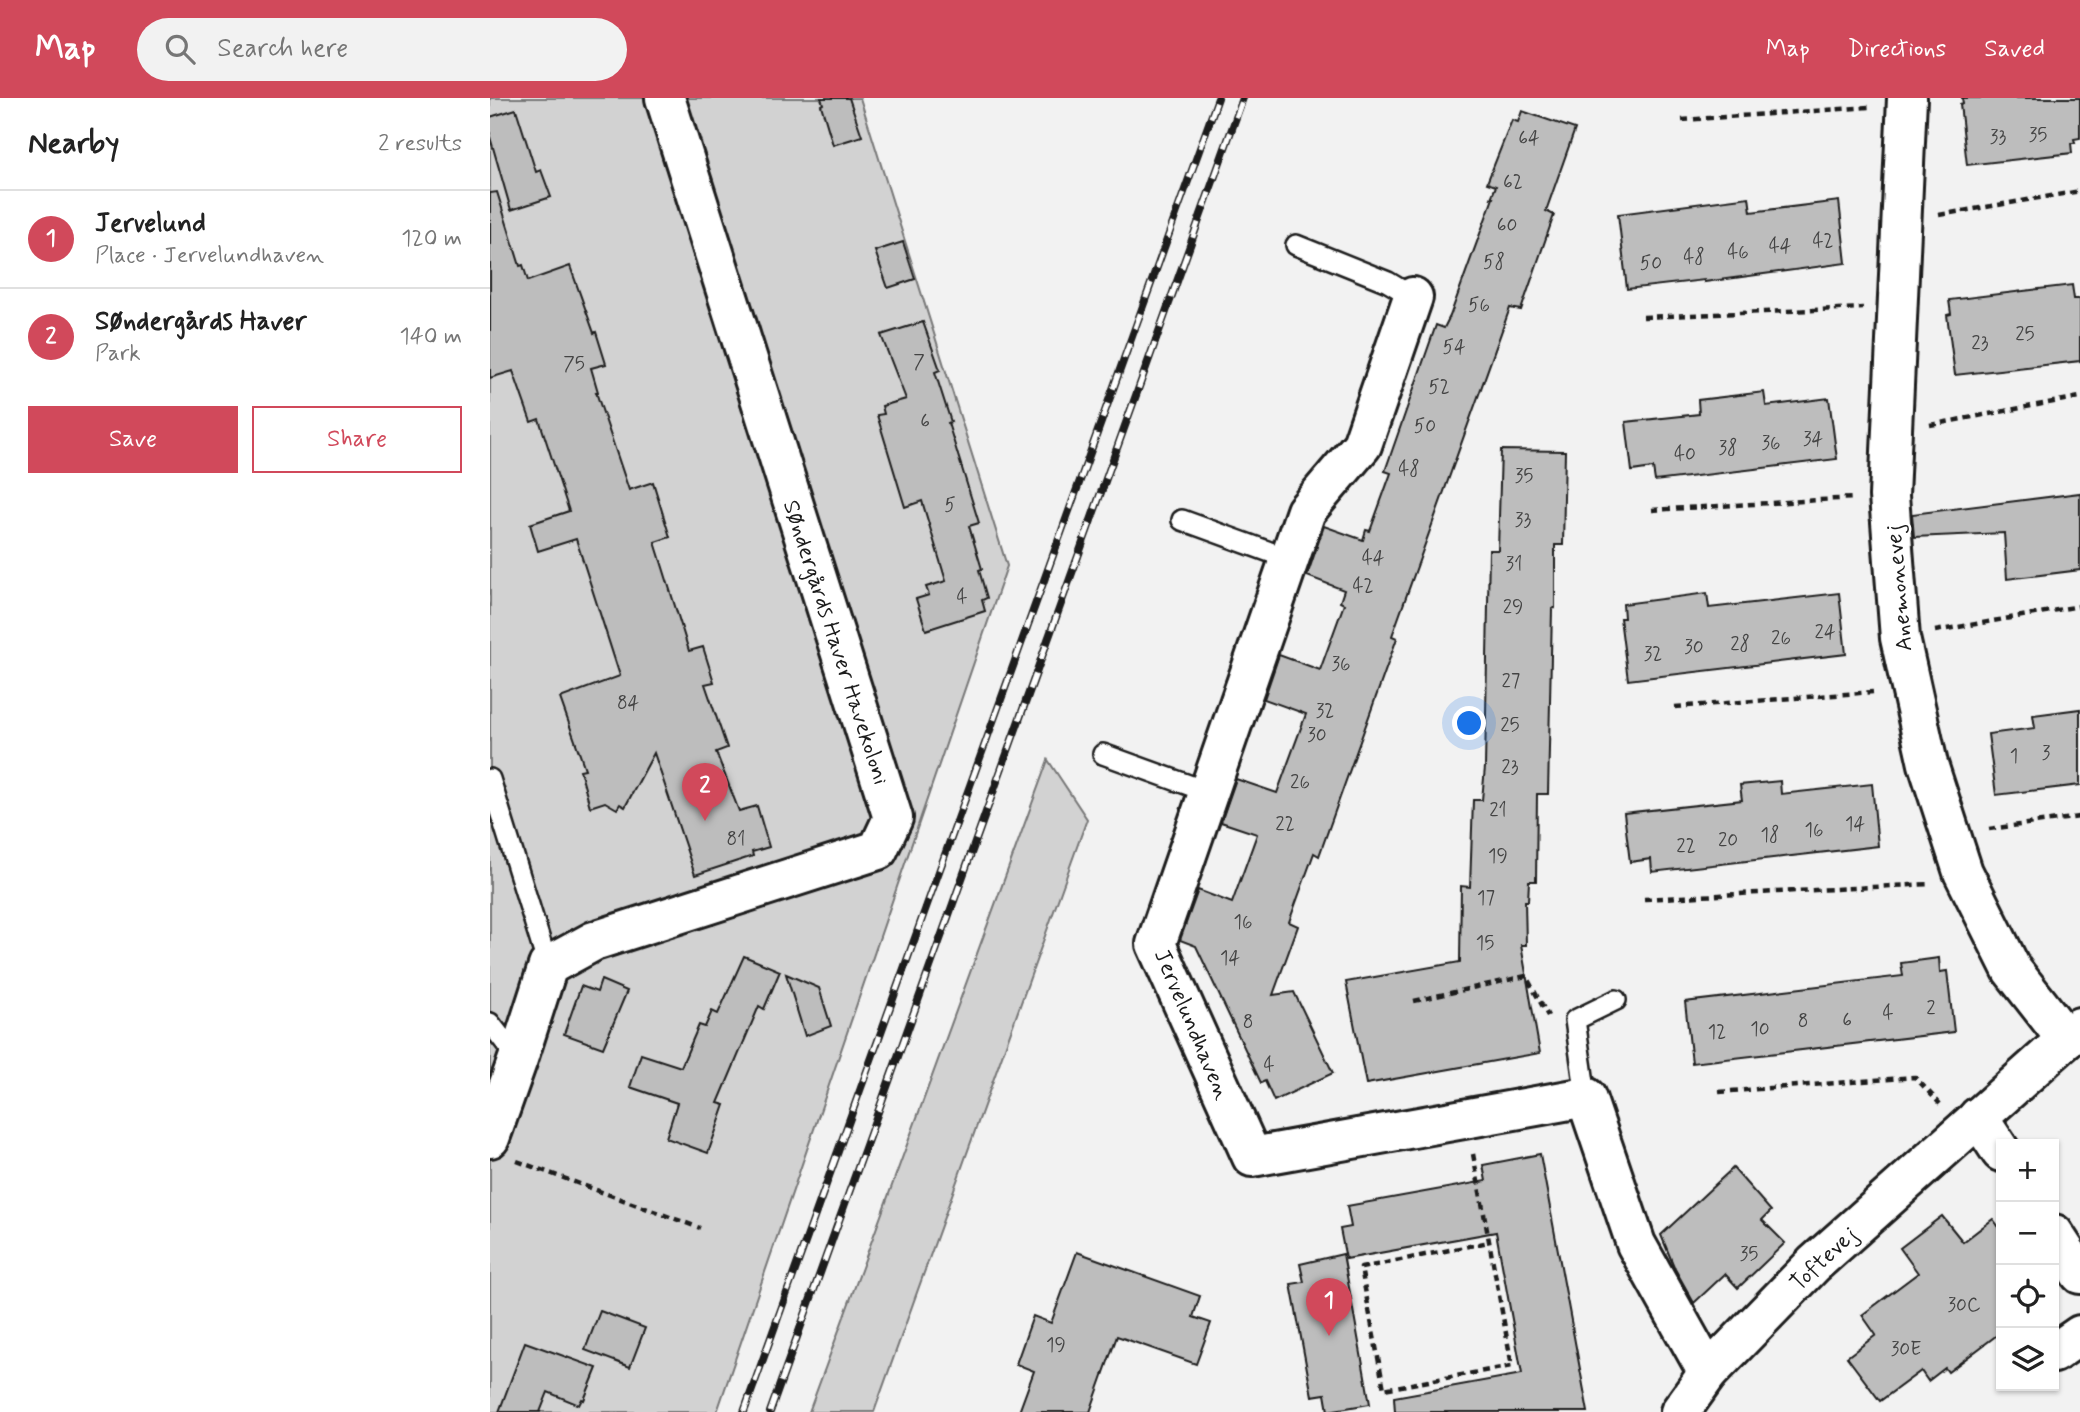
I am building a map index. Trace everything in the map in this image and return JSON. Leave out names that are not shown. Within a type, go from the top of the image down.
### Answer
[{"type":"street","name":"Søndergårds Haver Havekoloni","points":[[548,966],[594,941],[878,850],[893,818],[665,98]]},
{"type":"street","name":"Anemonevej","points":[[1907,102],[1889,496],[1900,638],[1928,764],[1963,872],[2012,971],[2073,1033]]},
{"type":"street","name":"Jervelundhaven","points":[[1413,297],[1362,445],[1306,511],[1156,944],[1252,1157],[1586,1097]]},
{"type":"street","points":[[502,1149],[519,1059],[548,966]]},
{"type":"street","name":"Toftevej","points":[[1680,1412],[1708,1373],[1814,1264],[2073,1033]]},
{"type":"street","points":[[1586,1097],[1636,1244],[1708,1373]]},
{"type":"street","points":[[1972,1123],[1996,1147]]},
{"type":"street","points":[[2059,1242],[2080,1274]]},
{"type":"street","points":[[2059,1350],[2080,1335]]},
{"type":"lane","points":[[1296,245],[1388,282],[1413,297]]},
{"type":"lane","points":[[1182,520],[1289,559]]},
{"type":"lane","points":[[1103,754],[1208,792]]},
{"type":"lane","points":[[490,779],[548,966]]},
{"type":"lane","points":[[1586,1097],[1575,1020],[1616,1000]]},
{"type":"lane","points":[[490,1023],[519,1059]]},
{"type":"path","points":[[1682,120],[1907,102]]},
{"type":"path","points":[[1901,222],[2080,191]]},
{"type":"path","points":[[1643,317],[1898,306]]},
{"type":"path","points":[[1892,432],[2080,397]]},
{"type":"path","points":[[1652,510],[1889,496]]},
{"type":"path","points":[[1900,638],[2080,606]]},
{"type":"path","points":[[1675,706],[1910,690]]},
{"type":"path","points":[[1950,834],[2080,817]]},
{"type":"path","points":[[1644,899],[1930,884],[1963,872]]},
{"type":"path","points":[[1414,1001],[1526,976],[1553,1025],[1575,1020]]},
{"type":"path","points":[[1719,1092],[1914,1077],[1972,1123]]},
{"type":"path","points":[[1466,1118],[1489,1242],[1512,1366],[1384,1389],[1362,1268],[1489,1242]]},
{"type":"path","points":[[502,1149],[701,1228]]},
{"type":"shaded area","points":[[490,98],[860,98],[1007,566],[717,1412],[490,1412]]},
{"type":"shaded area","points":[[1048,760],[1087,819],[874,1412],[809,1412]]},
{"type":"building","points":[[821,98],[849,98],[862,136],[833,145]]},
{"type":"building","points":[[1962,98],[2080,98],[2080,138],[2071,143],[2072,153],[1967,165],[1960,104],[1963,103]]},
{"type":"building","points":[[516,109],[536,172],[541,170],[551,197],[511,210],[490,137],[490,117]]},
{"type":"building","points":[[1522,111],[1575,129],[1546,211],[1554,215],[1521,310],[1510,308],[1392,636],[1397,638],[1319,856],[1314,853],[1289,922],[1298,926],[1273,995],[1294,992],[1333,1073],[1274,1101],[1265,1081],[1261,1083],[1196,946],[1180,940],[1198,890],[1232,903],[1257,834],[1221,822],[1236,779],[1277,793],[1306,714],[1264,699],[1279,655],[1320,670],[1344,604],[1340,602],[1344,590],[1307,576],[1324,526],[1363,540],[1366,530],[1370,531],[1391,473],[1385,471],[1436,325],[1444,328],[1450,316],[1493,198],[1496,186],[1487,183],[1512,120],[1518,122]]},
{"type":"building","points":[[497,192],[520,266],[523,265],[528,281],[570,266],[594,333],[596,332],[606,364],[591,368],[596,392],[629,490],[653,482],[670,537],[655,542],[689,651],[703,647],[714,682],[705,684],[727,748],[716,752],[739,811],[757,806],[769,847],[752,852],[753,856],[695,875],[654,753],[625,807],[620,804],[617,809],[605,802],[590,807],[580,770],[585,769],[560,698],[620,676],[576,539],[538,551],[530,524],[569,511],[539,419],[531,422],[513,371],[490,378],[490,193]]},
{"type":"building","points":[[1749,197],[1751,212],[1839,201],[1846,263],[1704,282],[1627,289],[1618,214]]},
{"type":"building","points":[[903,242],[915,279],[888,288],[875,251]]},
{"type":"building","points":[[2072,285],[2074,299],[2080,299],[2080,361],[1955,375],[1947,315],[1951,314],[1949,300]]},
{"type":"building","points":[[923,322],[940,370],[935,372],[951,422],[948,423],[979,523],[969,526],[982,569],[979,570],[987,598],[982,600],[985,611],[926,630],[916,599],[929,595],[926,587],[946,581],[922,501],[905,507],[877,415],[884,414],[882,406],[906,399],[881,335]]},
{"type":"building","points":[[1764,392],[1766,406],[1829,398],[1837,459],[1655,481],[1653,468],[1632,471],[1626,422],[1699,414],[1698,400]]},
{"type":"building","points":[[1501,450],[1565,451],[1563,545],[1555,545],[1548,794],[1537,794],[1536,881],[1529,881],[1528,901],[1525,901],[1526,945],[1521,945],[1540,1053],[1366,1084],[1346,982],[1460,962],[1461,886],[1470,887],[1473,800],[1482,800],[1485,767],[1489,550],[1498,550]]},
{"type":"building","points":[[2080,493],[2080,570],[2007,579],[2004,533],[1914,537],[1912,514]]},
{"type":"building","points":[[1707,593],[1709,608],[1839,593],[1846,654],[1628,680],[1620,618],[1624,618],[1623,604]]},
{"type":"building","points":[[2080,709],[2080,785],[1996,795],[1988,734],[2035,728],[2033,715]]},
{"type":"building","points":[[1780,781],[1781,794],[1872,784],[1878,846],[1652,872],[1651,859],[1630,862],[1624,813],[1742,800],[1740,785]]},
{"type":"building","points":[[744,956],[780,971],[764,1009],[759,1006],[718,1103],[725,1105],[708,1153],[666,1138],[677,1103],[630,1087],[641,1054],[681,1067],[699,1025],[705,1027],[712,1011],[718,1014]]},
{"type":"building","points":[[1939,958],[1940,972],[1947,971],[1954,1032],[1692,1063],[1685,1002],[1903,976],[1901,963]]},
{"type":"building","points":[[786,974],[819,988],[831,1026],[805,1036]]},
{"type":"building","points":[[601,980],[627,991],[603,1048],[564,1034],[581,986],[597,992]]},
{"type":"building","points":[[1540,1154],[1588,1412],[1395,1412],[1394,1397],[1522,1374],[1496,1232],[1346,1259],[1340,1229],[1351,1227],[1347,1206],[1486,1181],[1483,1165]]},
{"type":"building","points":[[1733,1168],[1771,1211],[1762,1220],[1785,1243],[1738,1288],[1725,1274],[1694,1303],[1675,1269],[1661,1235]]},
{"type":"building","points":[[1942,1216],[1963,1242],[1993,1219],[1996,1223],[1996,1336],[1948,1372],[1945,1368],[1928,1381],[1921,1371],[1880,1401],[1847,1357],[1876,1335],[1862,1315],[1918,1273],[1900,1248]]},
{"type":"building","points":[[1077,1252],[1200,1296],[1193,1317],[1211,1323],[1196,1364],[1117,1336],[1090,1412],[1019,1412],[1034,1371],[1016,1364],[1033,1316],[1051,1323]]},
{"type":"building","points":[[1343,1254],[1370,1404],[1328,1411],[1325,1394],[1312,1396],[1291,1284],[1304,1282],[1300,1264]]},
{"type":"building","points":[[600,1311],[645,1328],[630,1367],[585,1350]]},
{"type":"building","points":[[525,1342],[597,1368],[584,1400],[582,1399],[579,1405],[548,1392],[540,1412],[499,1412]]},
{"type":"railway","points":[[744,1412],[1218,98]]},
{"type":"railway","points":[[770,1412],[1243,98]]},
{"type":"place","name":"Søndergårds Haver","points":[[705,821]]},
{"type":"place","name":"Jervelund","points":[[1329,1336]]}]
